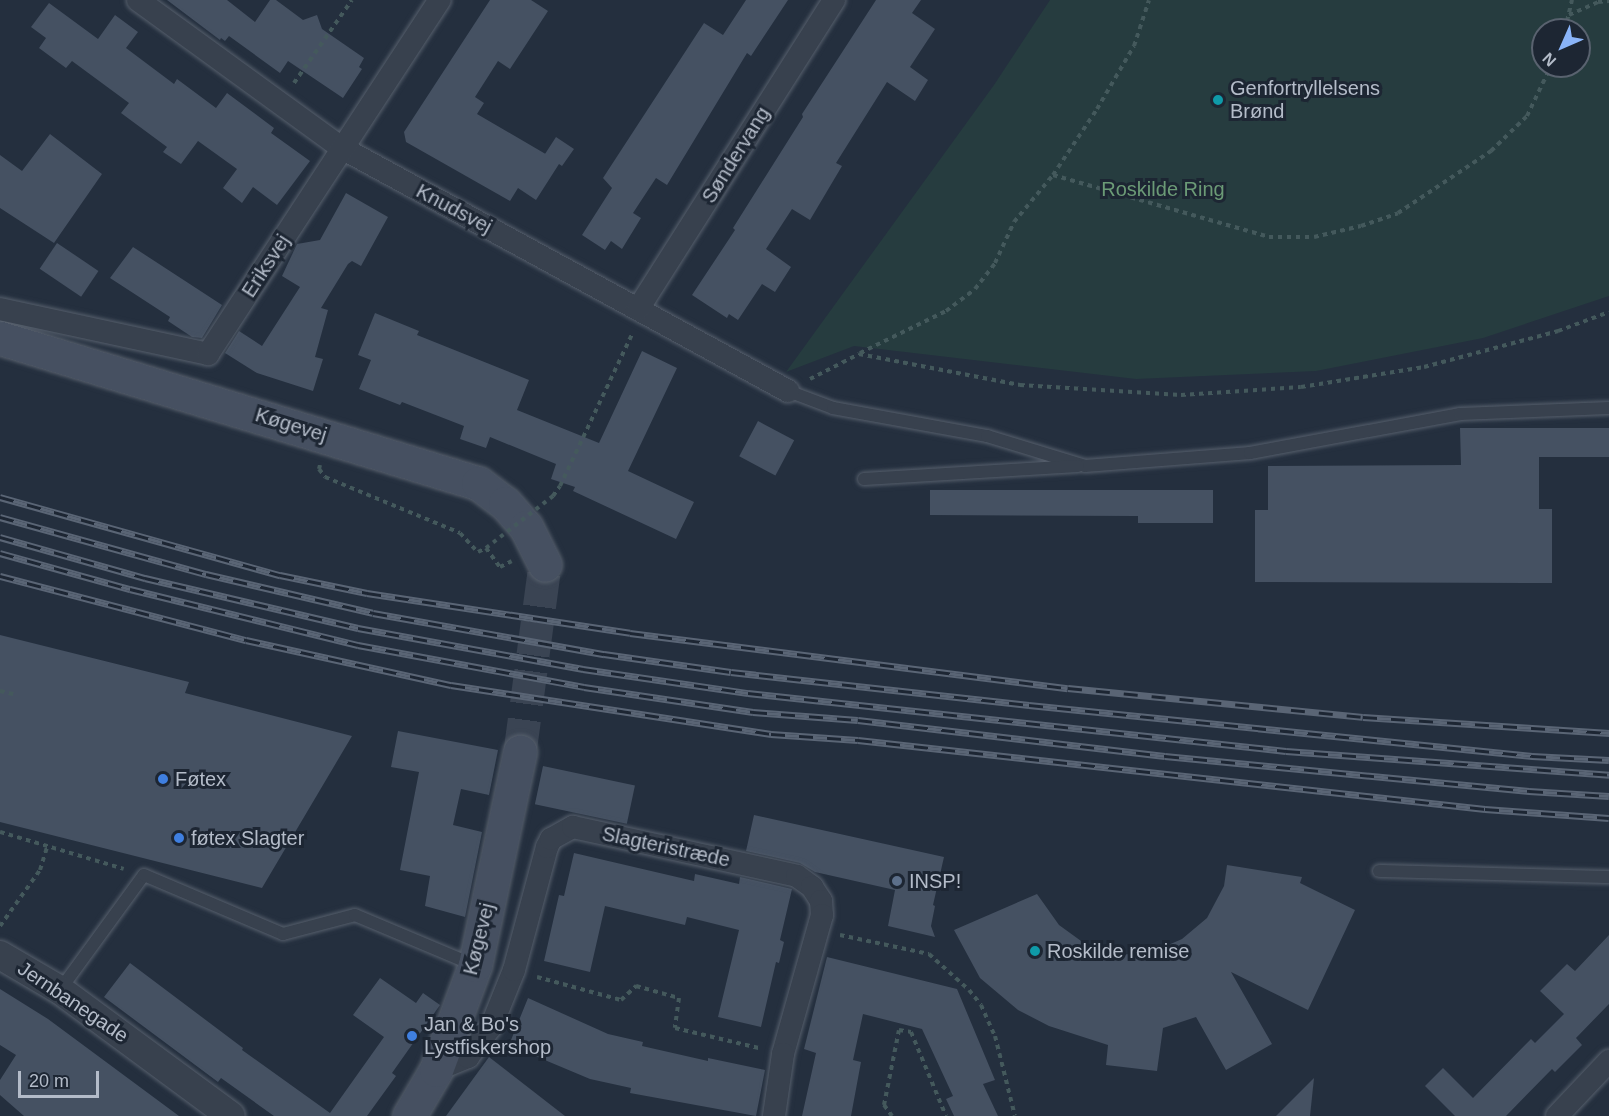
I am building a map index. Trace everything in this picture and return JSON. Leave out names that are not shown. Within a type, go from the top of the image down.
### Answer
[{"type":"main road","name":"Køgevej","points":[[0,338],[323,434],[478,483],[505,502],[526,527],[545,565]]},
{"type":"main road","name":"Køgevej","points":[[409,1116],[436,1070],[475,965],[520,752]]},
{"type":"street","name":"Knudsvej","points":[[138,0],[342,148],[788,391]]},
{"type":"street","name":"Eriksvej","points":[[0,309],[208,354],[440,0]]},
{"type":"street","name":"Søndervang","points":[[638,309],[834,0]]},
{"type":"street","name":"Slagteristræde","points":[[436,1070],[468,1057],[491,1027],[514,970],[547,847],[551,839],[573,827],[797,876],[812,887],[820,901],[822,915],[783,1054],[774,1116]]},
{"type":"street","name":"Jernbanegade","points":[[0,955],[60,990],[231,1116]]},
{"type":"street","points":[[1557,1116],[1609,1061]]},
{"type":"lane","points":[[788,391],[833,408],[987,436],[1085,466]]},
{"type":"lane","points":[[864,479],[1085,466],[1250,453],[1460,414],[1609,408]]},
{"type":"lane","points":[[1379,871],[1609,877]]},
{"type":"lane","points":[[60,990],[144,875],[283,934],[355,915],[475,965]]},
{"type":"path","points":[[280,104],[352,0]]},
{"type":"path","points":[[788,391],[946,311],[975,289],[995,263],[1014,222],[1053,175],[1097,109],[1134,46],[1149,0]]},
{"type":"path","points":[[1568,18],[1572,0]]},
{"type":"path","points":[[1569,15],[1598,2],[1609,1]]},
{"type":"path","points":[[1053,175],[1269,237],[1314,237],[1361,226],[1398,213],[1491,151],[1527,116],[1545,78]]},
{"type":"path","points":[[323,434],[319,469],[325,477],[460,532],[478,552],[553,496],[560,486],[634,329],[638,309]]},
{"type":"path","points":[[859,354],[1020,385],[1181,395],[1301,387],[1424,367],[1558,331],[1609,312]]},
{"type":"path","points":[[0,691],[17,695]]},
{"type":"path","points":[[0,832],[144,875]]},
{"type":"path","points":[[0,926],[40,870],[47,847]]},
{"type":"path","points":[[818,930],[929,954],[969,990],[981,1005],[995,1035],[1015,1116]]},
{"type":"path","points":[[514,970],[621,1000],[636,986],[679,998],[675,1028],[783,1054]]},
{"type":"path","points":[[892,1116],[884,1105],[899,1030],[911,1032],[946,1116]]},
{"type":"green space","name":"Roskilde Ring","points":[[1050,0],[1609,0],[1609,296],[1483,338],[1316,371],[1136,379],[854,346],[786,372],[994,85]]},
{"type":"building","points":[[167,0],[227,0],[255,22],[270,0],[276,0],[303,20],[317,15],[322,29],[364,58],[359,67],[362,69],[343,98],[288,61],[280,73],[229,36],[225,41],[221,38],[220,40]]},
{"type":"building","points":[[490,0],[531,0],[548,11],[510,69],[498,61],[475,97],[484,103],[477,114],[545,154],[556,137],[574,149],[562,166],[559,164],[536,200],[518,188],[510,201],[406,142],[404,132]]},
{"type":"building","points":[[746,0],[788,0],[751,56],[747,53],[667,185],[656,178],[633,213],[641,218],[622,249],[611,241],[605,250],[582,235],[612,188],[603,178],[704,23],[723,35]]},
{"type":"building","points":[[876,0],[921,0],[912,13],[935,29],[910,67],[928,80],[915,101],[887,82],[836,163],[842,166],[810,220],[792,209],[766,249],[791,267],[775,292],[762,284],[738,320],[729,314],[727,318],[692,295],[735,230],[733,228],[803,117],[802,114]]},
{"type":"building","points":[[49,3],[98,39],[115,15],[138,32],[126,48],[174,84],[177,79],[216,108],[227,93],[274,128],[271,133],[310,161],[277,205],[253,187],[242,203],[223,188],[237,169],[198,141],[181,164],[163,152],[167,147],[121,113],[129,103],[72,61],[66,68],[39,48],[46,38],[31,27]]},
{"type":"building","points":[[50,134],[102,174],[54,243],[0,208],[0,155],[22,171]]},
{"type":"building","points":[[346,193],[388,217],[361,266],[352,261],[348,264],[321,308],[328,310],[315,357],[323,359],[313,391],[257,373],[225,353],[239,331],[262,346],[300,287],[282,276],[297,244],[320,240]]},
{"type":"building","points":[[57,243],[98,271],[81,297],[40,269]]},
{"type":"building","points":[[133,247],[222,305],[202,338],[192,337],[168,321],[170,317],[110,278]]},
{"type":"building","points":[[375,313],[419,331],[417,335],[529,380],[517,410],[599,443],[642,351],[677,368],[628,471],[694,502],[676,539],[573,491],[575,487],[551,479],[556,464],[490,437],[486,448],[460,439],[464,426],[402,402],[400,405],[359,389],[371,360],[358,355]]},
{"type":"building","points":[[758,421],[794,440],[775,476],[739,456]]},
{"type":"building","points":[[1460,428],[1609,428],[1609,457],[1539,457],[1539,509],[1552,509],[1552,583],[1255,582],[1255,510],[1268,510],[1268,466],[1461,465]]},
{"type":"building","points":[[930,490],[1213,490],[1213,523],[1138,523],[1138,516],[930,515]]},
{"type":"building","name":"Føtex","points":[[0,635],[189,682],[185,693],[352,736],[262,888],[0,822]]},
{"type":"building","points":[[398,731],[498,750],[489,795],[461,789],[453,825],[482,832],[465,917],[425,906],[430,876],[400,870],[419,772],[391,767]]},
{"type":"building","points":[[543,766],[635,786],[627,824],[535,804]]},
{"type":"building","name":"INSP!","points":[[754,815],[944,857],[933,905],[935,906],[931,926],[935,937],[888,926],[895,890],[815,872],[800,863],[746,851]]},
{"type":"building","points":[[574,853],[694,881],[695,874],[739,884],[740,877],[792,889],[780,940],[784,942],[779,963],[776,962],[761,1027],[718,1017],[739,930],[687,917],[685,925],[605,906],[590,972],[544,961],[559,895],[564,896]]},
{"type":"building","name":"Roskilde remise","points":[[1227,865],[1302,877],[1300,883],[1355,910],[1308,1010],[1231,972],[1272,1044],[1226,1070],[1196,1017],[1163,1028],[1157,1071],[1106,1065],[1108,1045],[1049,1026],[1018,1010],[980,978],[954,930],[1037,894],[1059,925],[1088,946],[1114,955],[1150,953],[1182,939],[1207,918],[1224,886]]},
{"type":"building","points":[[1609,935],[1609,1004],[1576,1038],[1582,1045],[1555,1072],[1552,1069],[1506,1116],[1455,1116],[1425,1086],[1443,1068],[1473,1098],[1531,1039],[1535,1043],[1564,1014],[1540,991],[1567,964],[1575,971]]},
{"type":"building","points":[[827,957],[957,989],[995,1080],[983,1084],[998,1116],[954,1116],[946,1099],[953,1096],[922,1029],[863,1014],[853,1060],[861,1062],[851,1116],[802,1116],[816,1053],[804,1049]]},
{"type":"building","points":[[130,963],[243,1048],[242,1050],[330,1113],[384,1037],[353,1015],[380,978],[416,1003],[423,993],[440,1005],[392,1073],[396,1076],[367,1116],[274,1116],[221,1078],[218,1082],[104,997]]},
{"type":"building","points":[[0,989],[48,1019],[179,1116],[24,1116],[0,1095],[0,1080],[16,1055],[0,1045]]},
{"type":"building","points":[[528,998],[608,1034],[643,1042],[642,1046],[708,1061],[708,1058],[765,1070],[756,1116],[630,1093],[631,1088],[590,1079],[509,1045]]},
{"type":"building","points":[[489,1057],[565,1116],[446,1116]]},
{"type":"building","points":[[1314,1078],[1310,1116],[1276,1116]]},
{"type":"tunnel","points":[[520,752],[545,565]]},
{"type":"railway","points":[[0,497],[280,575],[367,593],[630,633],[1068,688],[1363,717],[1609,733]]},
{"type":"railway","points":[[0,517],[206,574],[373,613],[604,654],[731,672],[1029,705],[1532,756],[1609,760]]},
{"type":"railway","points":[[0,537],[145,578],[358,628],[583,669],[748,693],[1286,751],[1609,775]]},
{"type":"railway","points":[[0,553],[130,589],[358,645],[584,687],[753,712],[858,720],[1165,756],[1529,791],[1609,796]]},
{"type":"railway","points":[[0,576],[246,640],[451,685],[771,734],[858,740],[1485,809],[1609,818]]},
{"type":"place","name":"Genfortryllelsens Brønd","points":[[1218,100]]},
{"type":"place","name":"Føtex","points":[[163,779]]},
{"type":"place","name":"føtex Slagter","points":[[179,838]]},
{"type":"place","name":"INSP!","points":[[897,881]]},
{"type":"place","name":"Roskilde remise","points":[[1035,951]]},
{"type":"place","name":"Jan & Bo's Lystfiskershop","points":[[412,1036]]}]
